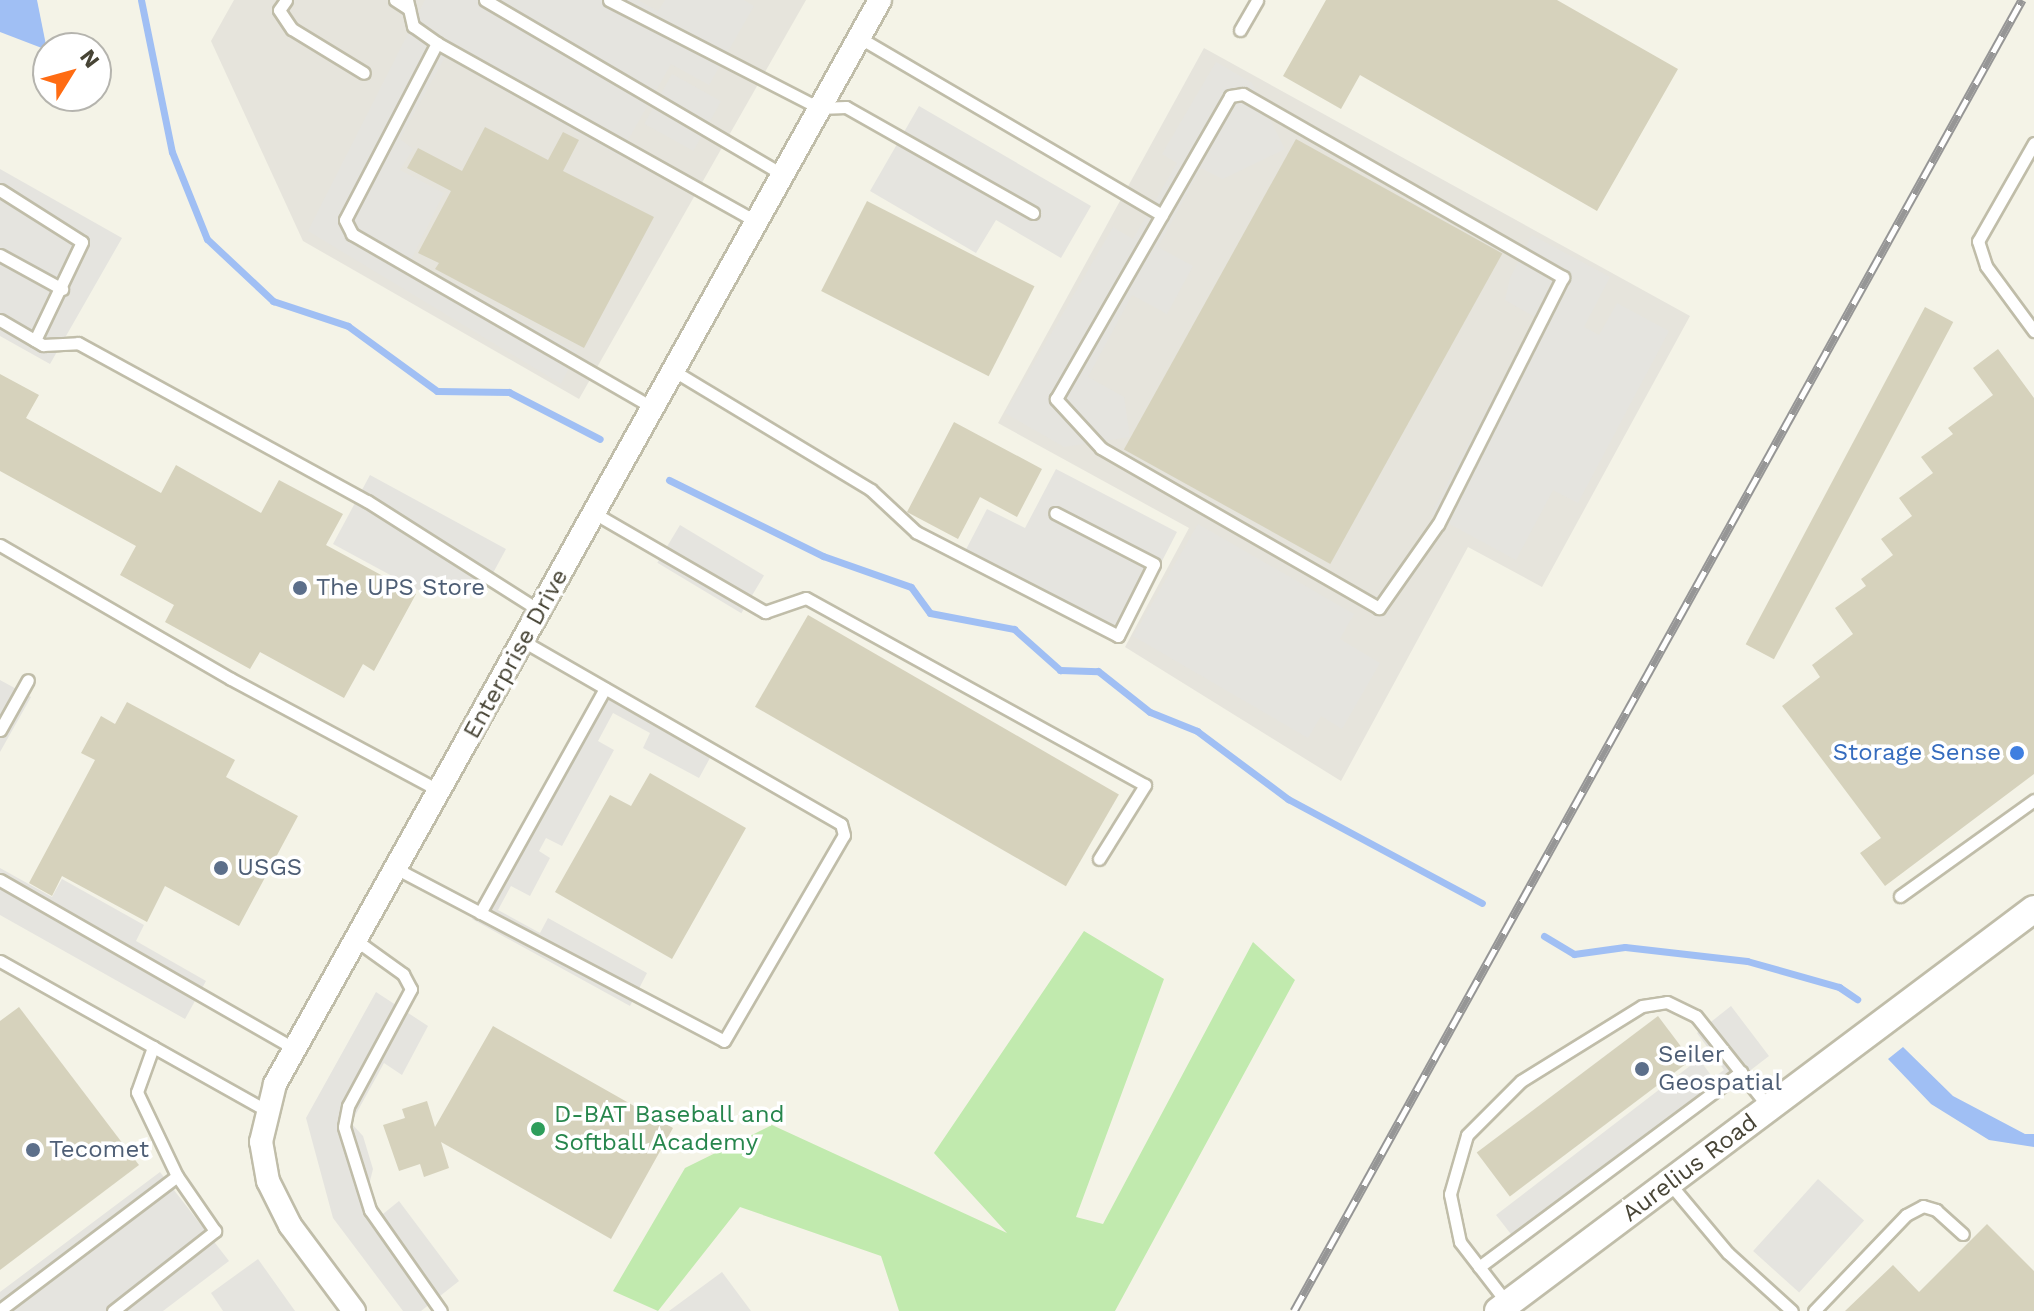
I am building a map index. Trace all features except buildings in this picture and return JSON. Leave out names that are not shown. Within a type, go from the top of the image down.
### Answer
[{"type":"street","name":"Enterprise Drive","points":[[354,1311],[290,1225],[268,1181],[261,1142],[265,1110],[295,1049],[880,0]]},
{"type":"street","name":"Aurelius Road","points":[[1503,1307],[2034,909]]},
{"type":"lane","points":[[286,0],[279,10],[292,29],[364,73]]},
{"type":"lane","points":[[395,0],[408,4],[413,26],[437,43],[755,221]]},
{"type":"lane","points":[[485,0],[782,174]]},
{"type":"lane","points":[[609,0],[819,108],[846,107],[1033,213]]},
{"type":"lane","points":[[1240,30],[1257,0]]},
{"type":"lane","points":[[860,38],[1162,215]]},
{"type":"lane","points":[[437,43],[345,220],[352,234],[653,408]]},
{"type":"lane","points":[[1243,94],[1563,277],[1438,524],[1379,608],[1101,448],[1056,399],[1162,215],[1230,96],[1243,94]]},
{"type":"lane","points":[[2034,143],[1978,241],[1986,266],[2034,331]]},
{"type":"lane","points":[[0,190],[82,242],[35,340]]},
{"type":"lane","points":[[0,255],[62,289]]},
{"type":"lane","points":[[0,320],[35,340],[78,343],[367,501],[539,610]]},
{"type":"lane","points":[[674,371],[871,490],[916,532],[1118,636],[1154,564],[1055,513]]},
{"type":"lane","points":[[594,513],[765,612],[806,598],[1145,785],[1099,859]]},
{"type":"lane","points":[[0,545],[231,679],[441,792]]},
{"type":"lane","points":[[397,869],[724,1041],[844,835],[841,824],[524,642]]},
{"type":"lane","points":[[0,730],[28,680]]},
{"type":"lane","points":[[480,913],[605,688]]},
{"type":"lane","points":[[1900,896],[2034,800]]},
{"type":"lane","points":[[0,880],[295,1049]]},
{"type":"lane","points":[[357,941],[403,974],[411,989],[348,1106],[344,1127],[370,1210],[441,1311]]},
{"type":"lane","points":[[0,961],[265,1110]]},
{"type":"lane","points":[[1503,1307],[1460,1242],[1450,1194],[1467,1135],[1521,1081],[1642,1006],[1667,1002],[1696,1016],[1770,1109]]},
{"type":"lane","points":[[113,1311],[213,1236],[215,1226],[177,1176],[137,1092],[153,1047]]},
{"type":"lane","points":[[1479,1267],[1741,1072]]},
{"type":"lane","points":[[0,1310],[177,1176]]},
{"type":"lane","points":[[1670,1183],[1728,1253],[1792,1311]]},
{"type":"lane","points":[[1814,1311],[1906,1215],[1923,1206],[1936,1210],[1963,1234]]},
{"type":"shaded area","points":[[234,0],[806,0],[579,399],[303,241],[211,41]]},
{"type":"shaded area","points":[[425,0],[638,0],[658,11],[665,0],[744,0],[754,6],[709,85],[671,64],[619,156],[445,57],[400,139],[413,149],[400,170],[444,193],[411,260],[577,352],[561,384],[308,231]]},
{"type":"shaded area","points":[[1204,48],[1690,316],[1542,587],[1468,547],[1341,781],[1125,647],[1189,528],[998,423]]},
{"type":"shaded area","points":[[1216,62],[1252,83],[1285,149],[1223,179],[1201,168],[1158,247],[1193,266],[1167,314],[1132,295],[1088,377],[1124,397],[1130,437],[1064,447],[1005,413],[1113,227],[1133,239],[1177,163],[1162,154]]},
{"type":"shaded area","points":[[672,74],[721,101],[693,151],[644,124]]},
{"type":"shaded area","points":[[919,106],[1091,206],[1061,258],[996,220],[976,253],[870,191]]},
{"type":"shaded area","points":[[0,169],[122,238],[50,364],[0,336]]},
{"type":"shaded area","points":[[1532,235],[1610,277],[1584,327],[1599,335],[1617,303],[1669,331],[1578,503],[1553,490],[1516,560],[1431,514],[1535,317],[1505,300],[1510,278]]},
{"type":"shaded area","points":[[1056,469],[1177,532],[1119,644],[960,561],[987,509],[1025,528]]},
{"type":"shaded area","points":[[370,475],[506,549],[480,597],[440,576],[429,596],[333,544]]},
{"type":"shaded area","points":[[1198,524],[1354,614],[1340,639],[1380,663],[1342,729],[1321,716],[1308,738],[1133,636]]},
{"type":"shaded area","points":[[680,525],[764,575],[741,613],[657,563]]},
{"type":"shaded area","points":[[0,680],[31,697],[0,752]]},
{"type":"shaded area","points":[[600,684],[716,747],[699,778],[643,748],[650,733],[613,713],[598,741],[614,750],[562,846],[546,838],[539,851],[550,858],[530,896],[511,886],[498,910],[540,933],[548,918],[647,973],[630,1006],[472,919]]},
{"type":"shaded area","points":[[0,868],[52,897],[62,879],[144,925],[136,941],[206,981],[185,1019],[0,915]]},
{"type":"shaded area","points":[[376,992],[428,1026],[402,1075],[384,1063],[351,1123],[363,1136],[373,1169],[369,1185],[373,1202],[383,1214],[399,1201],[459,1281],[421,1311],[403,1311],[333,1218],[306,1118]]},
{"type":"shaded area","points":[[1731,1006],[1769,1056],[1521,1247],[1496,1215],[1699,1059],[1713,1078],[1724,1070],[1697,1033]]},
{"type":"shaded area","points":[[160,1172],[229,1261],[163,1311],[0,1311],[0,1292]]},
{"type":"shaded area","points":[[1818,1179],[1864,1220],[1799,1293],[1753,1251]]},
{"type":"shaded area","points":[[258,1259],[295,1311],[223,1311],[211,1293]]},
{"type":"shaded area","points":[[722,1272],[751,1311],[669,1311]]},
{"type":"green space","points":[[1084,931],[1164,979],[1076,1217],[1103,1224],[1253,942],[1295,980],[1115,1311],[899,1311],[881,1256],[740,1207],[658,1311],[613,1291],[685,1168],[772,1125],[1007,1233],[934,1153]]},
{"type":"water","points":[[0,0],[37,0],[43,32],[32,32],[32,44],[0,32]]},
{"type":"water","points":[[1903,1047],[1953,1096],[2025,1134],[2034,1134],[2034,1147],[1989,1140],[1931,1104],[1888,1059]]},
{"type":"waterway","points":[[141,0],[172,152],[207,239],[273,301],[348,326],[437,391],[509,392],[600,439]]},
{"type":"waterway","points":[[669,480],[823,556],[911,587],[930,613],[1014,629],[1060,670],[1098,671],[1150,712],[1197,731],[1288,799],[1482,903]]},
{"type":"waterway","points":[[1544,936],[1574,954],[1625,947],[1747,961],[1839,987],[1857,999]]},
{"type":"railway","points":[[1294,1311],[2022,0]]},
{"type":"place","name":"The UPS Store","points":[[300,588]]},
{"type":"place","name":"Storage Sense","points":[[2017,753]]},
{"type":"place","name":"USGS","points":[[221,868]]},
{"type":"place","name":"Seiler Geospatial","points":[[1642,1069]]},
{"type":"place","name":"D-BAT Baseball and Softball Academy","points":[[538,1129]]},
{"type":"place","name":"Tecomet","points":[[33,1150]]}]
